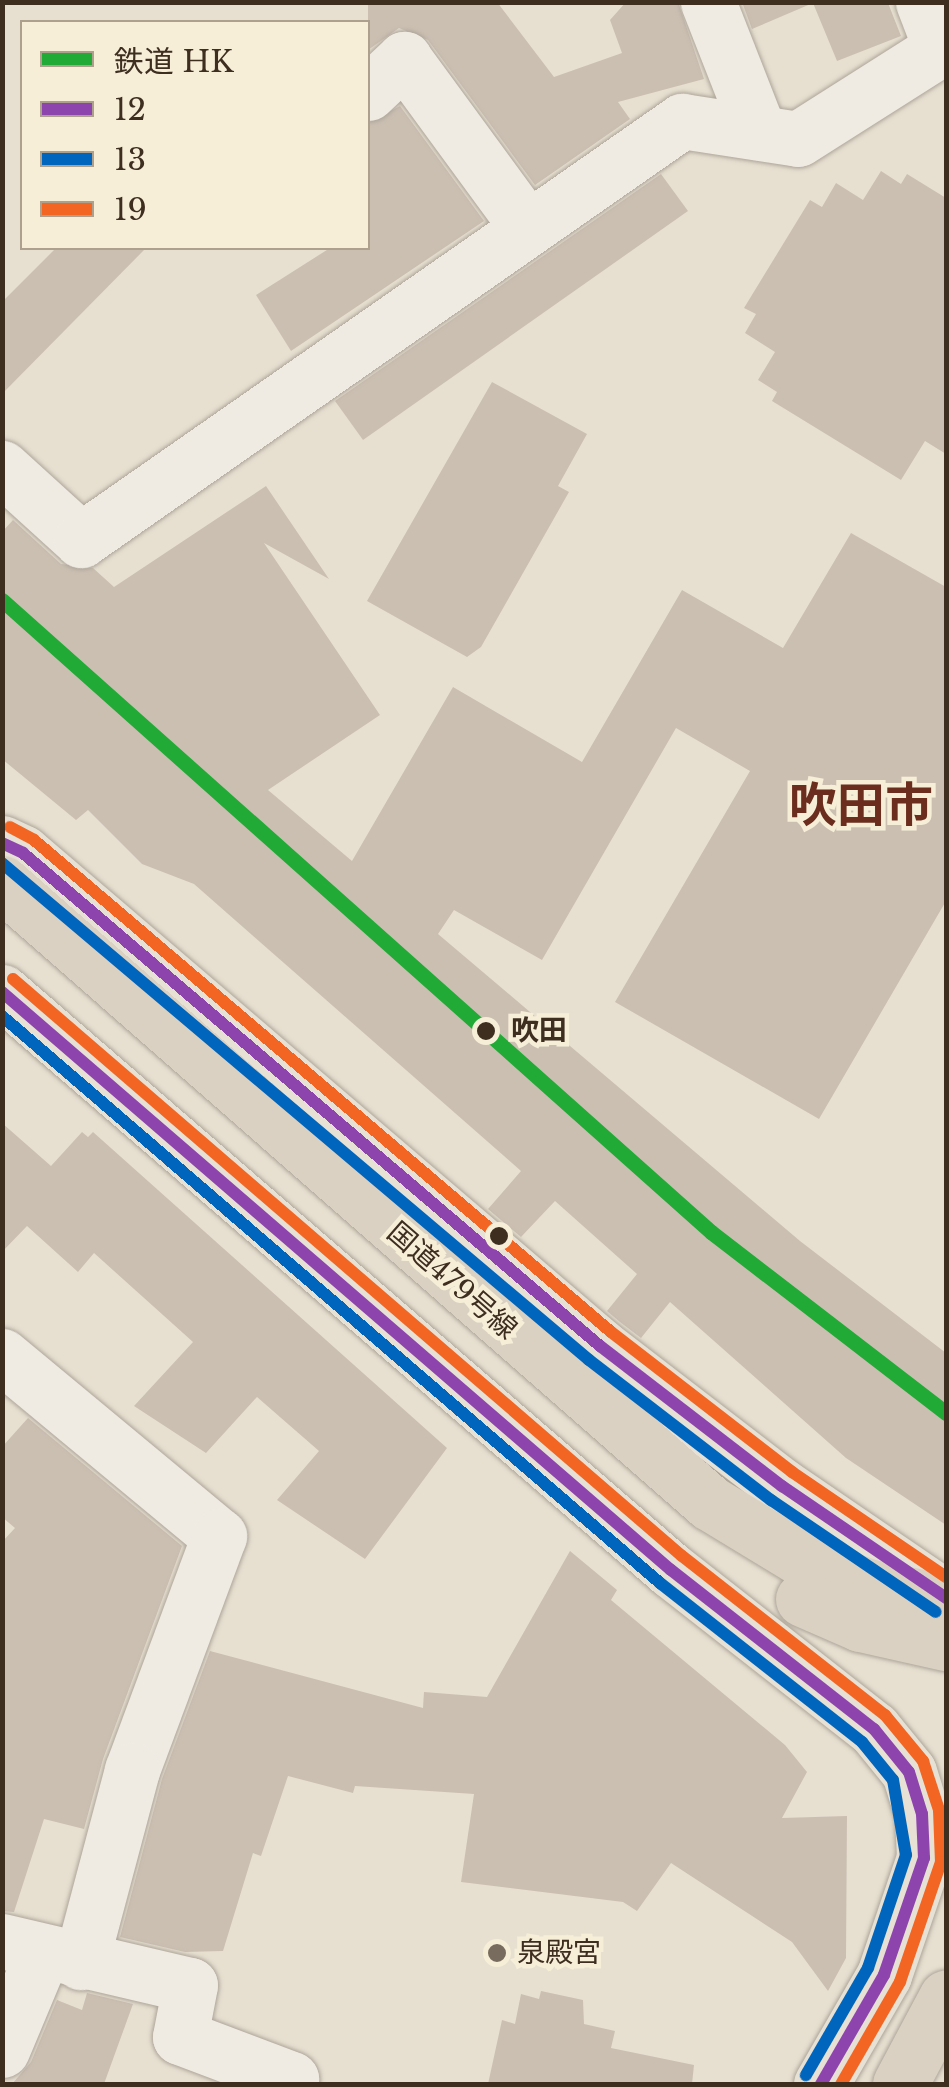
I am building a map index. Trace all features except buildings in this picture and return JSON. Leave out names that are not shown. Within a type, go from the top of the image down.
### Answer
[{"type":"highway","name":"国道479号線","points":[[2,882],[710,1503],[759,1535],[868,1586],[946,1600]]},
{"type":"highway","name":"国道479号線","points":[[2,928],[28,938],[455,1276],[689,1525],[747,1566],[860,1624],[946,1643]]},
{"type":"highway","points":[[900,2084],[946,1998]]},
{"type":"main road","points":[[2,844],[23,853],[455,1276],[600,1346],[782,1486],[946,1600]]},
{"type":"main road","points":[[2,992],[671,1570],[874,1730],[909,1772],[922,1814],[924,1858],[884,1975],[822,2084]]},
{"type":"street","points":[[708,2],[759,132]]},
{"type":"street","points":[[2,468],[82,540],[682,120],[798,139],[936,32]]},
{"type":"street","points":[[370,91],[404,59],[527,226]]},
{"type":"street","points":[[2,1356],[219,1536],[132,1770],[42,1952],[2,2050]]},
{"type":"street","points":[[42,1952],[190,1985],[180,2037],[290,2079],[289,2084]]},
{"type":"rail line","name":"HK","points":[[2,600],[711,1232],[946,1413]]},
{"type":"transit line","name":"19","points":[[10,827],[34,840],[611,1332],[792,1472],[946,1577]]},
{"type":"transit line","name":"12","points":[[2,843],[23,853],[600,1346],[782,1486],[946,1598]]},
{"type":"transit line","name":"13","points":[[2,863],[589,1360],[771,1500],[936,1612]]},
{"type":"transit line","name":"19","points":[[13,979],[682,1556],[885,1715],[923,1761],[939,1810],[941,1862],[900,1982],[841,2084]]},
{"type":"transit line","name":"12","points":[[2,992],[671,1570],[874,1729],[909,1772],[922,1814],[924,1858],[884,1975],[821,2084]]},
{"type":"transit line","name":"13","points":[[2,1016],[660,1583],[862,1742],[893,1780],[906,1855],[868,1968],[806,2075]]},
{"type":"place","name":"吹田","points":[[486,1031]]},
{"type":"place","name":"泉殿宮","points":[[497,1953]]},
{"type":"district","name":"吹田市","points":[[861,806]]}]
